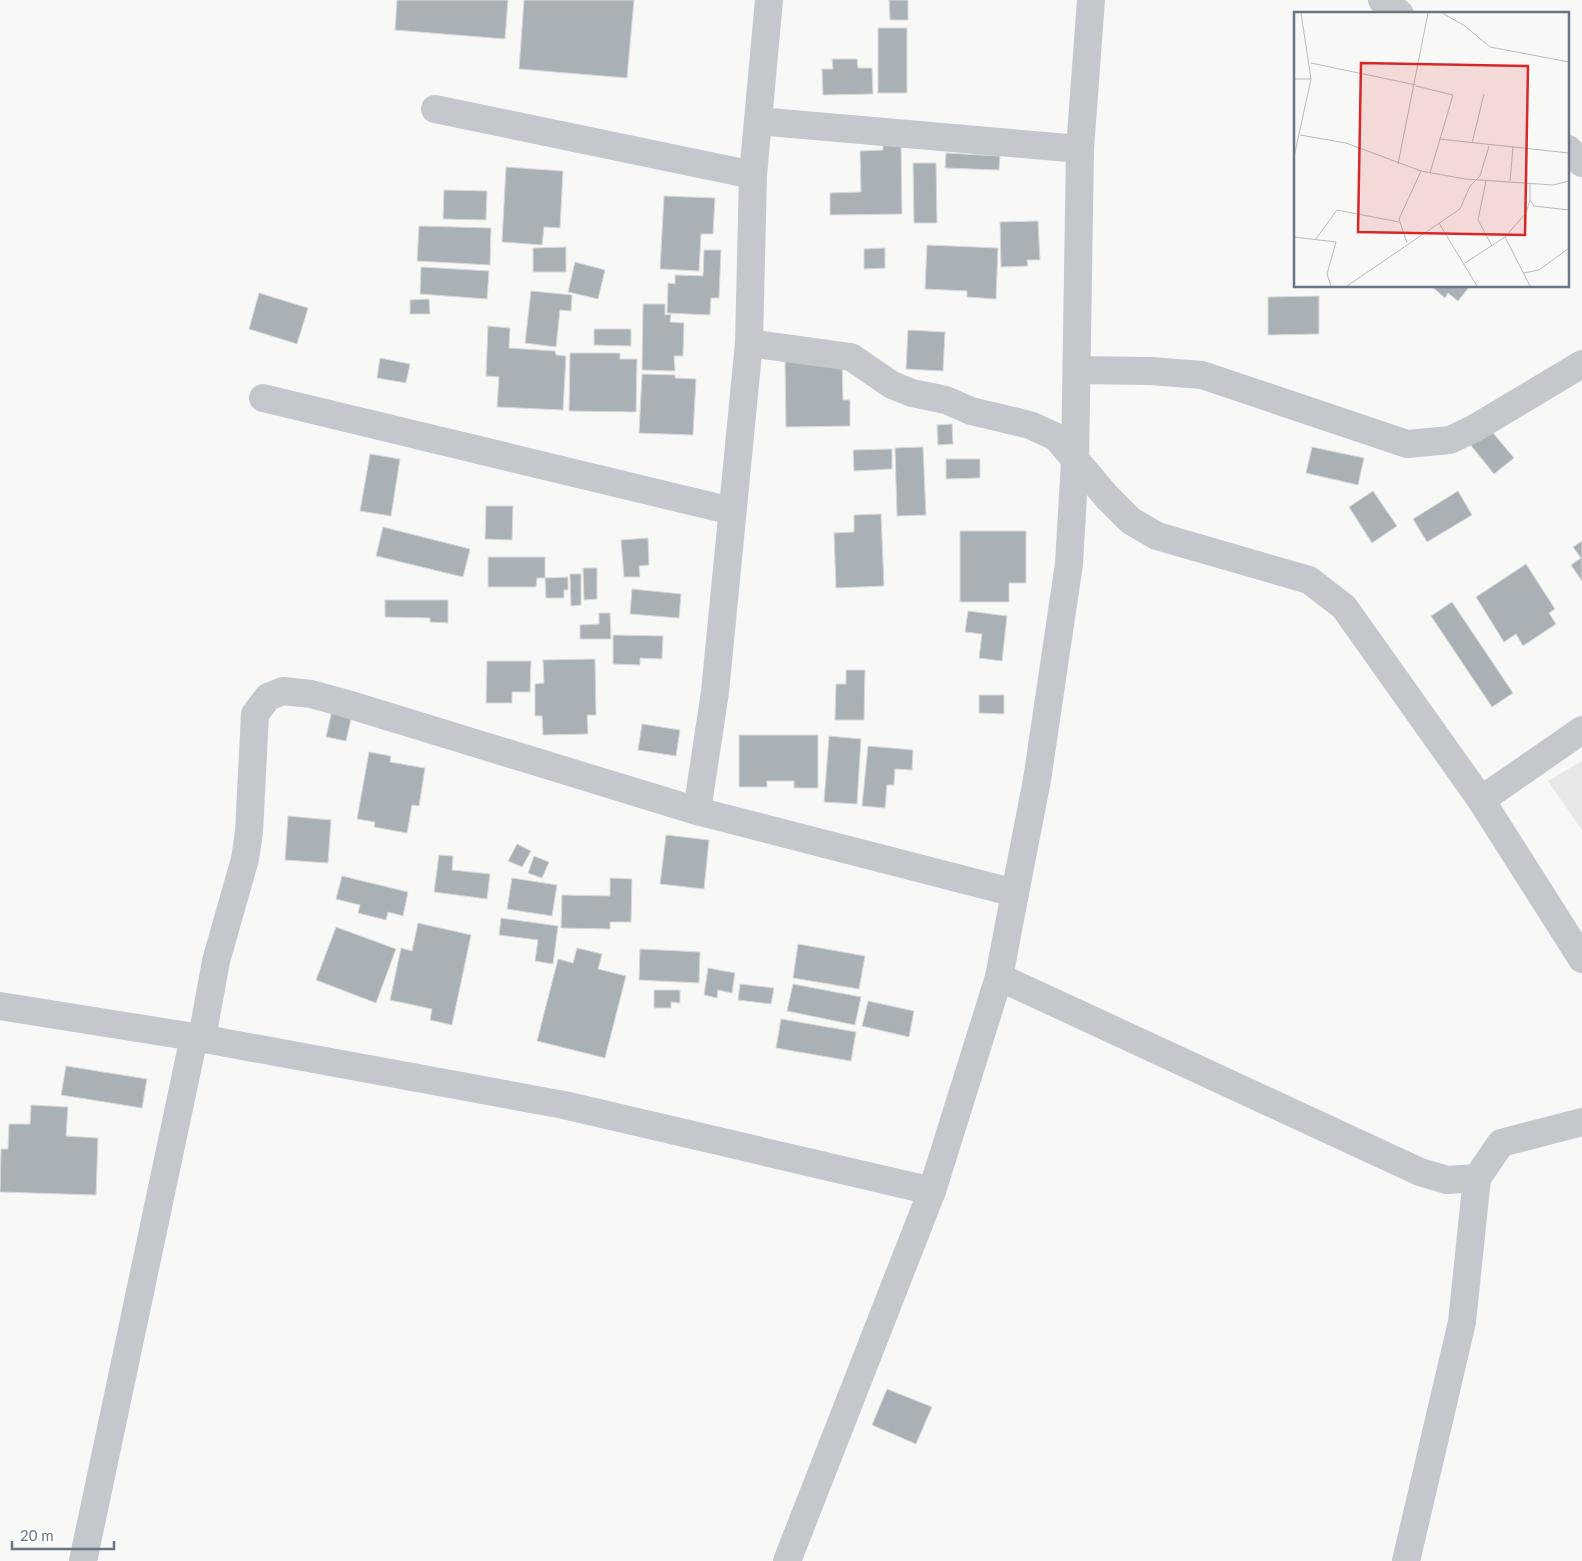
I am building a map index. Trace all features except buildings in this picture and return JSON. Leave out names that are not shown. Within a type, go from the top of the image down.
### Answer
[{"type":"street","points":[[697,812],[716,692],[749,343],[752,176],[769,0]]},
{"type":"street","points":[[787,1561],[932,1191],[998,977],[1015,893],[1037,780],[1069,564],[1075,462],[1080,149],[1091,0]]},
{"type":"street","points":[[1382,0],[1397,12]]},
{"type":"street","points":[[435,109],[752,176]]},
{"type":"street","points":[[758,121],[1080,149]]},
{"type":"street","points":[[1570,151],[1582,163]]},
{"type":"street","points":[[749,343],[851,357],[892,385],[912,393],[946,400],[971,411],[1030,425],[1056,437],[1075,462],[1131,521],[1157,536],[1309,580],[1344,608],[1481,800],[1582,959]]},
{"type":"street","points":[[1077,370],[1151,371],[1202,375],[1407,444],[1450,440],[1475,428],[1582,364]]},
{"type":"street","points":[[264,398],[732,511]]},
{"type":"street","points":[[83,1561],[198,1038],[216,961],[245,859],[249,832],[255,714],[268,697],[283,691],[311,694],[697,812],[1015,893]]},
{"type":"street","points":[[1481,800],[1582,730]]},
{"type":"street","points":[[998,977],[1420,1172],[1447,1180],[1477,1178]]},
{"type":"street","points":[[0,1006],[198,1038],[564,1106],[932,1191]]},
{"type":"street","points":[[1406,1561],[1462,1322],[1477,1178],[1501,1142],[1582,1122]]},
{"type":"shaded area","points":[[1582,761],[1582,830],[1548,781]]}]
